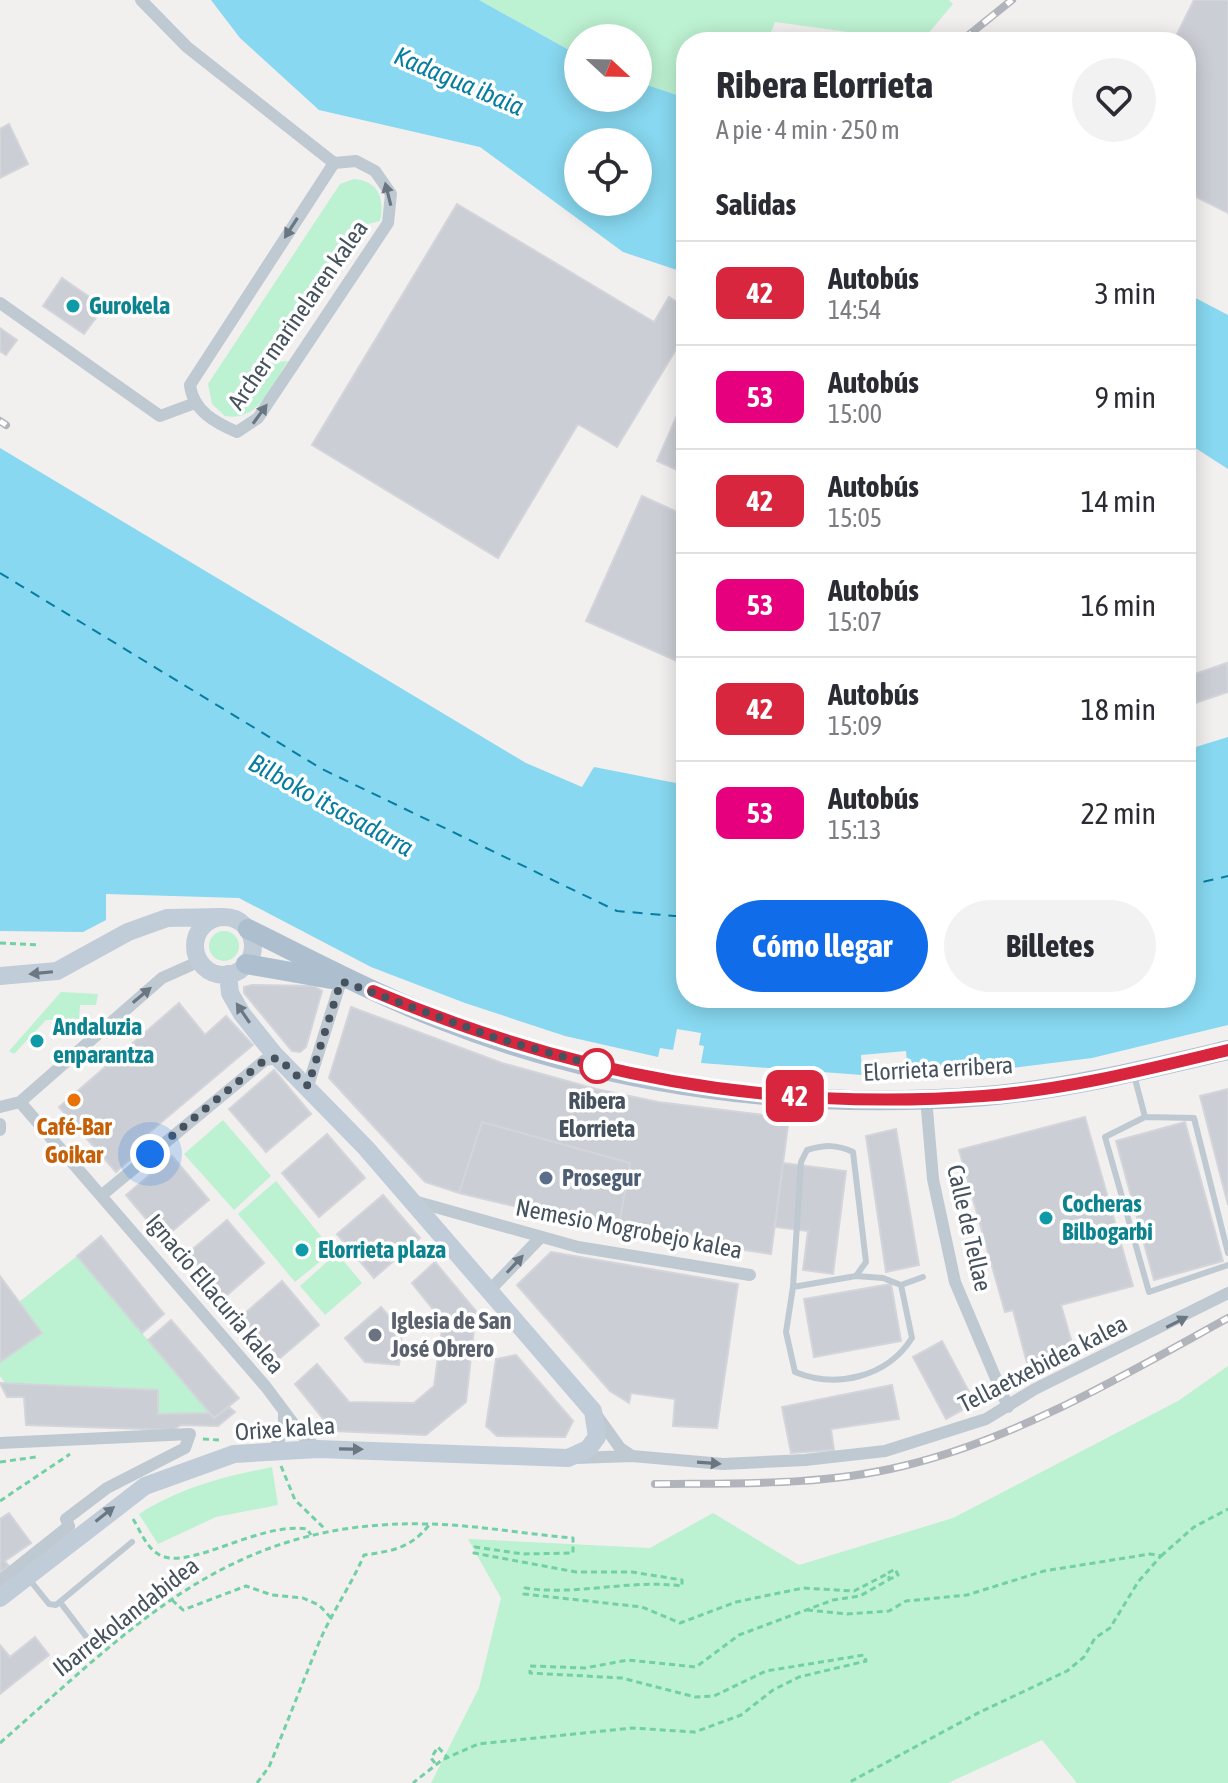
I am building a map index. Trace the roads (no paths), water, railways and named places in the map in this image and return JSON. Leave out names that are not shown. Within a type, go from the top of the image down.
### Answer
[{"type":"main road","points":[[222,917],[212,919],[198,933],[196,952],[200,961],[212,972],[228,974],[246,964],[253,947],[248,929]]},
{"type":"main road","points":[[0,976],[57,971],[128,932],[167,918],[222,917],[241,922],[248,929],[373,991]]},
{"type":"main road","points":[[246,964],[341,981],[373,991]]},
{"type":"main road","points":[[228,974],[230,993],[242,1014],[278,1058],[308,1086],[411,1200],[593,1411],[597,1431],[594,1444],[568,1458]]},
{"type":"main road","name":"Elorrieta erribera","points":[[373,991],[496,1038],[650,1079],[716,1091],[782,1096],[984,1096],[1133,1072],[1228,1050]]},
{"type":"main road","name":"Orixe kalea","points":[[0,1598],[145,1486],[234,1454],[277,1457],[318,1449],[568,1458]]},
{"type":"street","name":"Archer marinelaren kalea","points":[[141,0],[187,47],[334,163],[365,164],[385,181],[391,194],[388,223],[252,425],[237,432],[224,427],[195,403],[190,385],[334,163]]},
{"type":"street","points":[[0,303],[160,416],[195,403]]},
{"type":"street","points":[[0,1107],[20,1102],[162,978],[200,961]]},
{"type":"street","points":[[308,1086],[341,981]]},
{"type":"street","points":[[102,1195],[265,1060],[278,1058]]},
{"type":"street","name":"Calle de Tellae","points":[[926,1098],[933,1179],[955,1282],[1008,1407]]},
{"type":"street","name":"Ignacio Ellacuria kalea","points":[[20,1102],[318,1449]]},
{"type":"street","name":"Nemesio Mogrobejo kalea","points":[[411,1200],[540,1238],[750,1275]]},
{"type":"street","points":[[441,1234],[442,1221],[453,1214]]},
{"type":"street","points":[[489,1291],[540,1238]]},
{"type":"street","name":"Tellaetxebidea kalea","points":[[632,1456],[723,1464],[885,1451],[958,1431],[1228,1293]]},
{"type":"street","points":[[593,1411],[620,1448],[632,1456]]},
{"type":"street","points":[[277,1457],[284,1430],[284,1413]]},
{"type":"street","points":[[0,1443],[190,1434],[185,1448],[107,1488],[76,1511],[66,1519],[69,1526],[0,1581]]},
{"type":"street","name":"Orixe kalea","points":[[568,1458],[632,1456]]},
{"type":"lane","points":[[1133,1072],[1145,1117]]},
{"type":"lane","points":[[1228,1253],[1194,1118],[1145,1117],[1105,1137],[1149,1292],[1228,1265]]},
{"type":"lane","points":[[856,1276],[866,1262],[853,1152],[840,1146],[825,1145],[807,1150],[801,1162],[793,1287],[786,1332],[795,1372],[813,1379],[845,1379],[881,1369],[901,1355],[912,1338],[901,1285]]},
{"type":"lane","points":[[793,1287],[856,1276],[883,1278],[901,1285],[923,1277]]},
{"type":"lane","points":[[27,1576],[49,1604],[60,1602],[132,1542]]},
{"type":"lane","points":[[60,1602],[88,1639]]},
{"type":"water","name":"Kadagua ibaia","points":[[211,0],[479,0],[564,47],[564,112],[652,112],[652,87],[676,95],[676,270],[623,252],[574,216],[652,216],[652,128],[564,128],[564,209],[480,147],[319,110],[240,38]]},
{"type":"water","points":[[1196,298],[1228,315],[1228,469],[1196,448]]},
{"type":"water","name":"Bilboko itsasadarra","points":[[0,448],[526,763],[582,787],[594,767],[676,783],[676,1008],[1196,1008],[1196,747],[1228,737],[1228,1025],[1092,1058],[995,1070],[908,1074],[906,1051],[861,1055],[862,1075],[701,1063],[704,1046],[699,1045],[701,1033],[677,1029],[673,1050],[660,1048],[658,1057],[565,1036],[465,1003],[371,967],[239,898],[106,894],[106,920],[83,932],[0,931]]},
{"type":"railway","points":[[972,32],[1012,0]]},
{"type":"railway","points":[[0,421],[6,425]]},
{"type":"railway","points":[[655,1484],[780,1482],[842,1477],[903,1466],[946,1454],[1070,1403],[1228,1318]]},
{"type":"place","name":"Gurokela","points":[[73,306]]},
{"type":"place","name":"Andaluzia enparantza","points":[[37,1041]]},
{"type":"place","name":"Ribera Elorrieta","points":[[597,1066]]},
{"type":"place","name":"Café-Bar Goikar","points":[[74,1100]]},
{"type":"place","name":"Prosegur","points":[[546,1178]]},
{"type":"place","name":"Cocheras Bilbogarbi","points":[[1046,1218]]},
{"type":"place","name":"Elorrieta plaza","points":[[302,1250]]},
{"type":"place","name":"Iglesia de San José Obrero","points":[[375,1335]]}]
